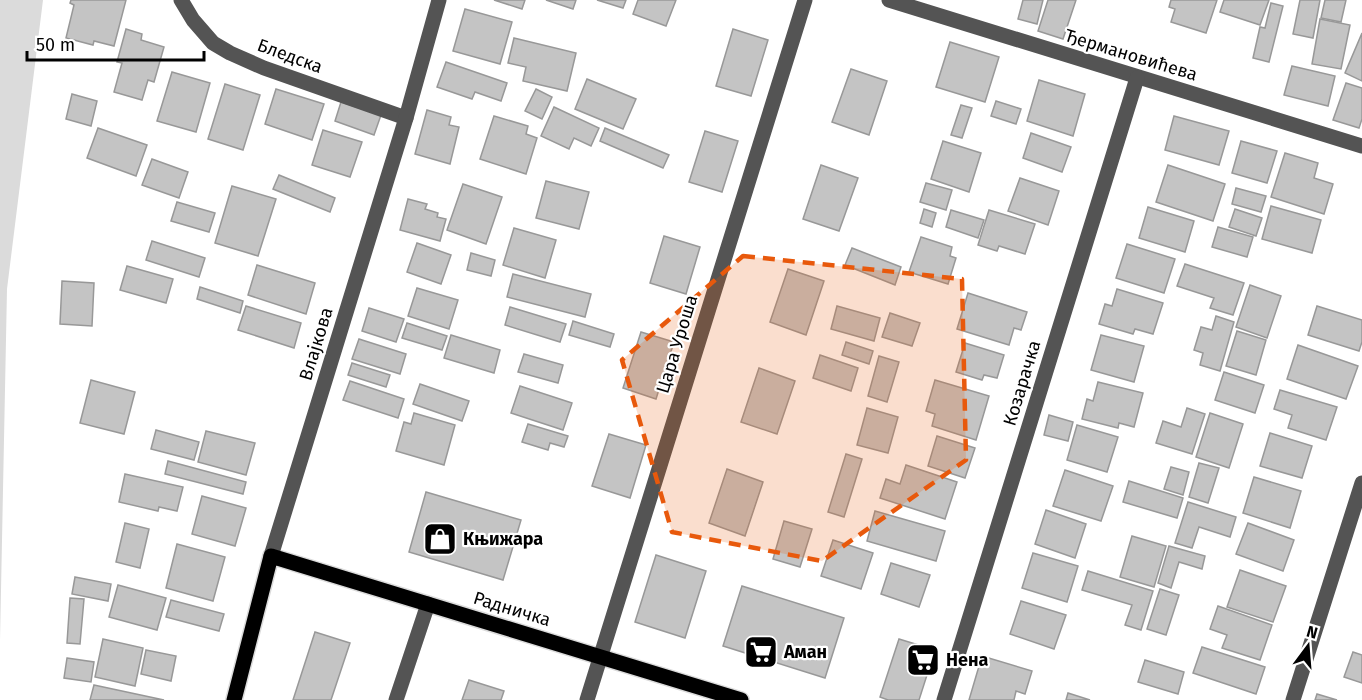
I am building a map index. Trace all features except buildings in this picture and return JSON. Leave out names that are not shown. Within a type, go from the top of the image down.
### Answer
[{"type":"main road","name":"Радничка","points":[[271,556],[741,700]]},
{"type":"main road","name":"Влајкова","points":[[234,700],[271,556]]},
{"type":"street","name":"Бледска","points":[[181,0],[193,20],[213,43],[230,53],[264,68],[406,118]]},
{"type":"street","name":"Влајкова","points":[[271,556],[406,118],[439,0]]},
{"type":"street","name":"Цара Уроша","points":[[587,700],[806,0]]},
{"type":"street","name":"Ђермановићева","points":[[889,0],[1362,146]]},
{"type":"street","name":"Козарачка","points":[[944,700],[1137,78]]},
{"type":"street","points":[[1293,700],[1362,483]]},
{"type":"street","points":[[396,700],[428,604]]},
{"type":"highlighted area","points":[[743,256],[962,279],[966,460],[822,561],[672,532],[622,360]]},
{"type":"shaded area","points":[[0,0],[43,0],[7,289],[0,641]]},
{"type":"place","name":"Књижара","points":[[440,539]]},
{"type":"place","name":"Аман","points":[[761,652]]},
{"type":"place","name":"Нена","points":[[923,660]]}]
